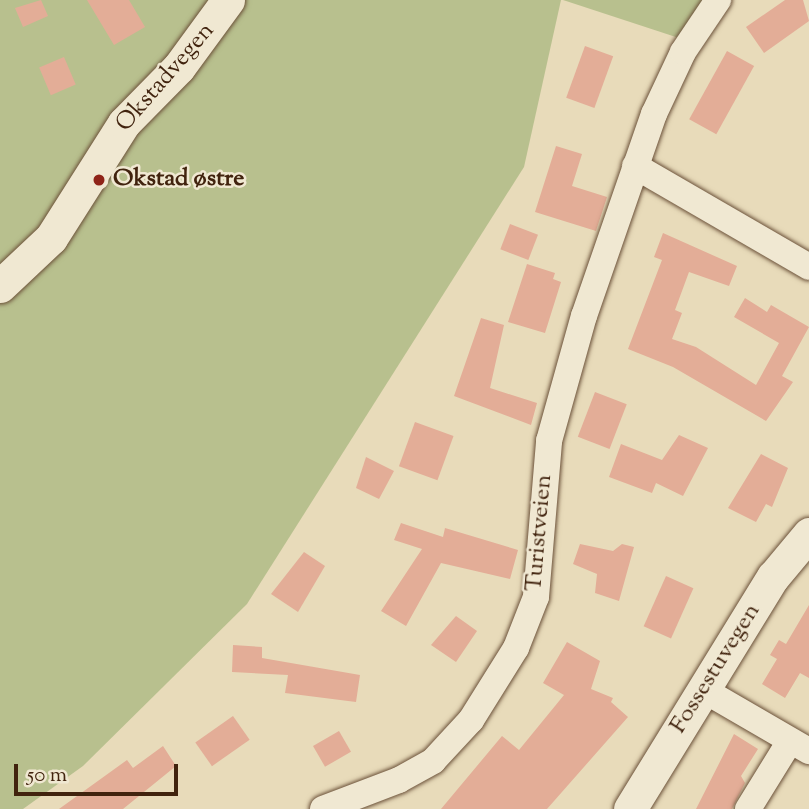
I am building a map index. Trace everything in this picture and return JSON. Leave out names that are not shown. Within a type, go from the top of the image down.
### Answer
[{"type":"street","name":"Okstadvegen","points":[[0,286],[51,238],[124,122],[179,67],[228,0]]},
{"type":"street","name":"Turistveien","points":[[323,809],[400,780],[433,761],[471,720],[516,648],[536,597],[549,441],[584,316],[635,166],[683,52],[718,0]]},
{"type":"street","points":[[635,166],[809,267]]},
{"type":"street","name":"Fossestuvegen","points":[[630,809],[773,577],[809,534]]},
{"type":"street","points":[[702,689],[799,746],[748,809]]},
{"type":"green space","points":[[0,0],[561,0],[524,167],[247,604],[83,766],[23,809],[0,809]]},
{"type":"green space","points":[[563,0],[731,0],[685,40]]},
{"type":"building","points":[[41,0],[48,16],[23,27],[15,8]]},
{"type":"building","points":[[87,0],[129,0],[145,27],[114,45]]},
{"type":"building","points":[[785,0],[803,0],[809,21],[764,53],[746,27]]},
{"type":"building","points":[[585,46],[613,56],[594,108],[566,98]]},
{"type":"building","points":[[727,51],[754,66],[716,134],[689,119]]},
{"type":"building","points":[[64,57],[76,85],[51,95],[39,68]]},
{"type":"building","points":[[556,146],[582,154],[572,186],[607,197],[596,231],[535,212]]},
{"type":"building","points":[[510,224],[538,235],[528,260],[500,249]]},
{"type":"building","points":[[663,233],[737,266],[729,286],[689,272],[675,310],[682,313],[672,339],[696,347],[756,385],[779,343],[734,317],[745,298],[767,312],[771,305],[809,327],[782,376],[793,382],[766,421],[673,367],[628,349],[662,260],[654,257]]},
{"type":"building","points":[[527,264],[555,273],[553,279],[561,282],[545,333],[508,322]]},
{"type":"building","points":[[481,318],[504,325],[490,388],[537,403],[531,425],[454,396]]},
{"type":"building","points":[[595,392],[627,404],[610,449],[578,437]]},
{"type":"building","points":[[415,422],[454,436],[437,480],[399,466]]},
{"type":"building","points":[[679,435],[708,448],[683,496],[656,483],[652,493],[609,477],[621,444],[662,460]]},
{"type":"building","points":[[761,454],[788,468],[772,507],[766,504],[756,522],[728,508]]},
{"type":"building","points":[[366,457],[394,471],[379,499],[356,488]]},
{"type":"building","points":[[401,523],[443,537],[445,528],[518,550],[510,579],[441,563],[406,626],[381,611],[422,549],[394,540]]},
{"type":"building","points":[[580,544],[613,551],[622,544],[634,547],[619,601],[595,593],[597,574],[573,564]]},
{"type":"building","points":[[304,552],[325,566],[298,612],[271,594]]},
{"type":"building","points":[[666,576],[693,588],[671,638],[644,626]]},
{"type":"building","points":[[809,605],[809,678],[800,673],[785,698],[762,684],[777,659],[770,655],[779,640],[786,644]]},
{"type":"building","points":[[456,616],[477,631],[456,662],[431,645]]},
{"type":"building","points":[[567,642],[600,661],[591,689],[613,698],[611,702],[628,717],[547,809],[441,809],[502,736],[519,750],[564,695],[543,683]]},
{"type":"building","points":[[233,645],[262,647],[262,658],[360,675],[356,702],[285,693],[288,675],[232,672]]},
{"type":"building","points":[[233,716],[250,740],[212,766],[195,742]]},
{"type":"building","points":[[339,731],[351,752],[325,767],[313,746]]},
{"type":"building","points":[[734,734],[758,749],[741,776],[745,783],[732,809],[696,809]]},
{"type":"building","points":[[163,746],[176,766],[123,809],[59,809],[127,760],[133,768]]},
{"type":"place","name":"Okstad østre","points":[[99,180]]}]
